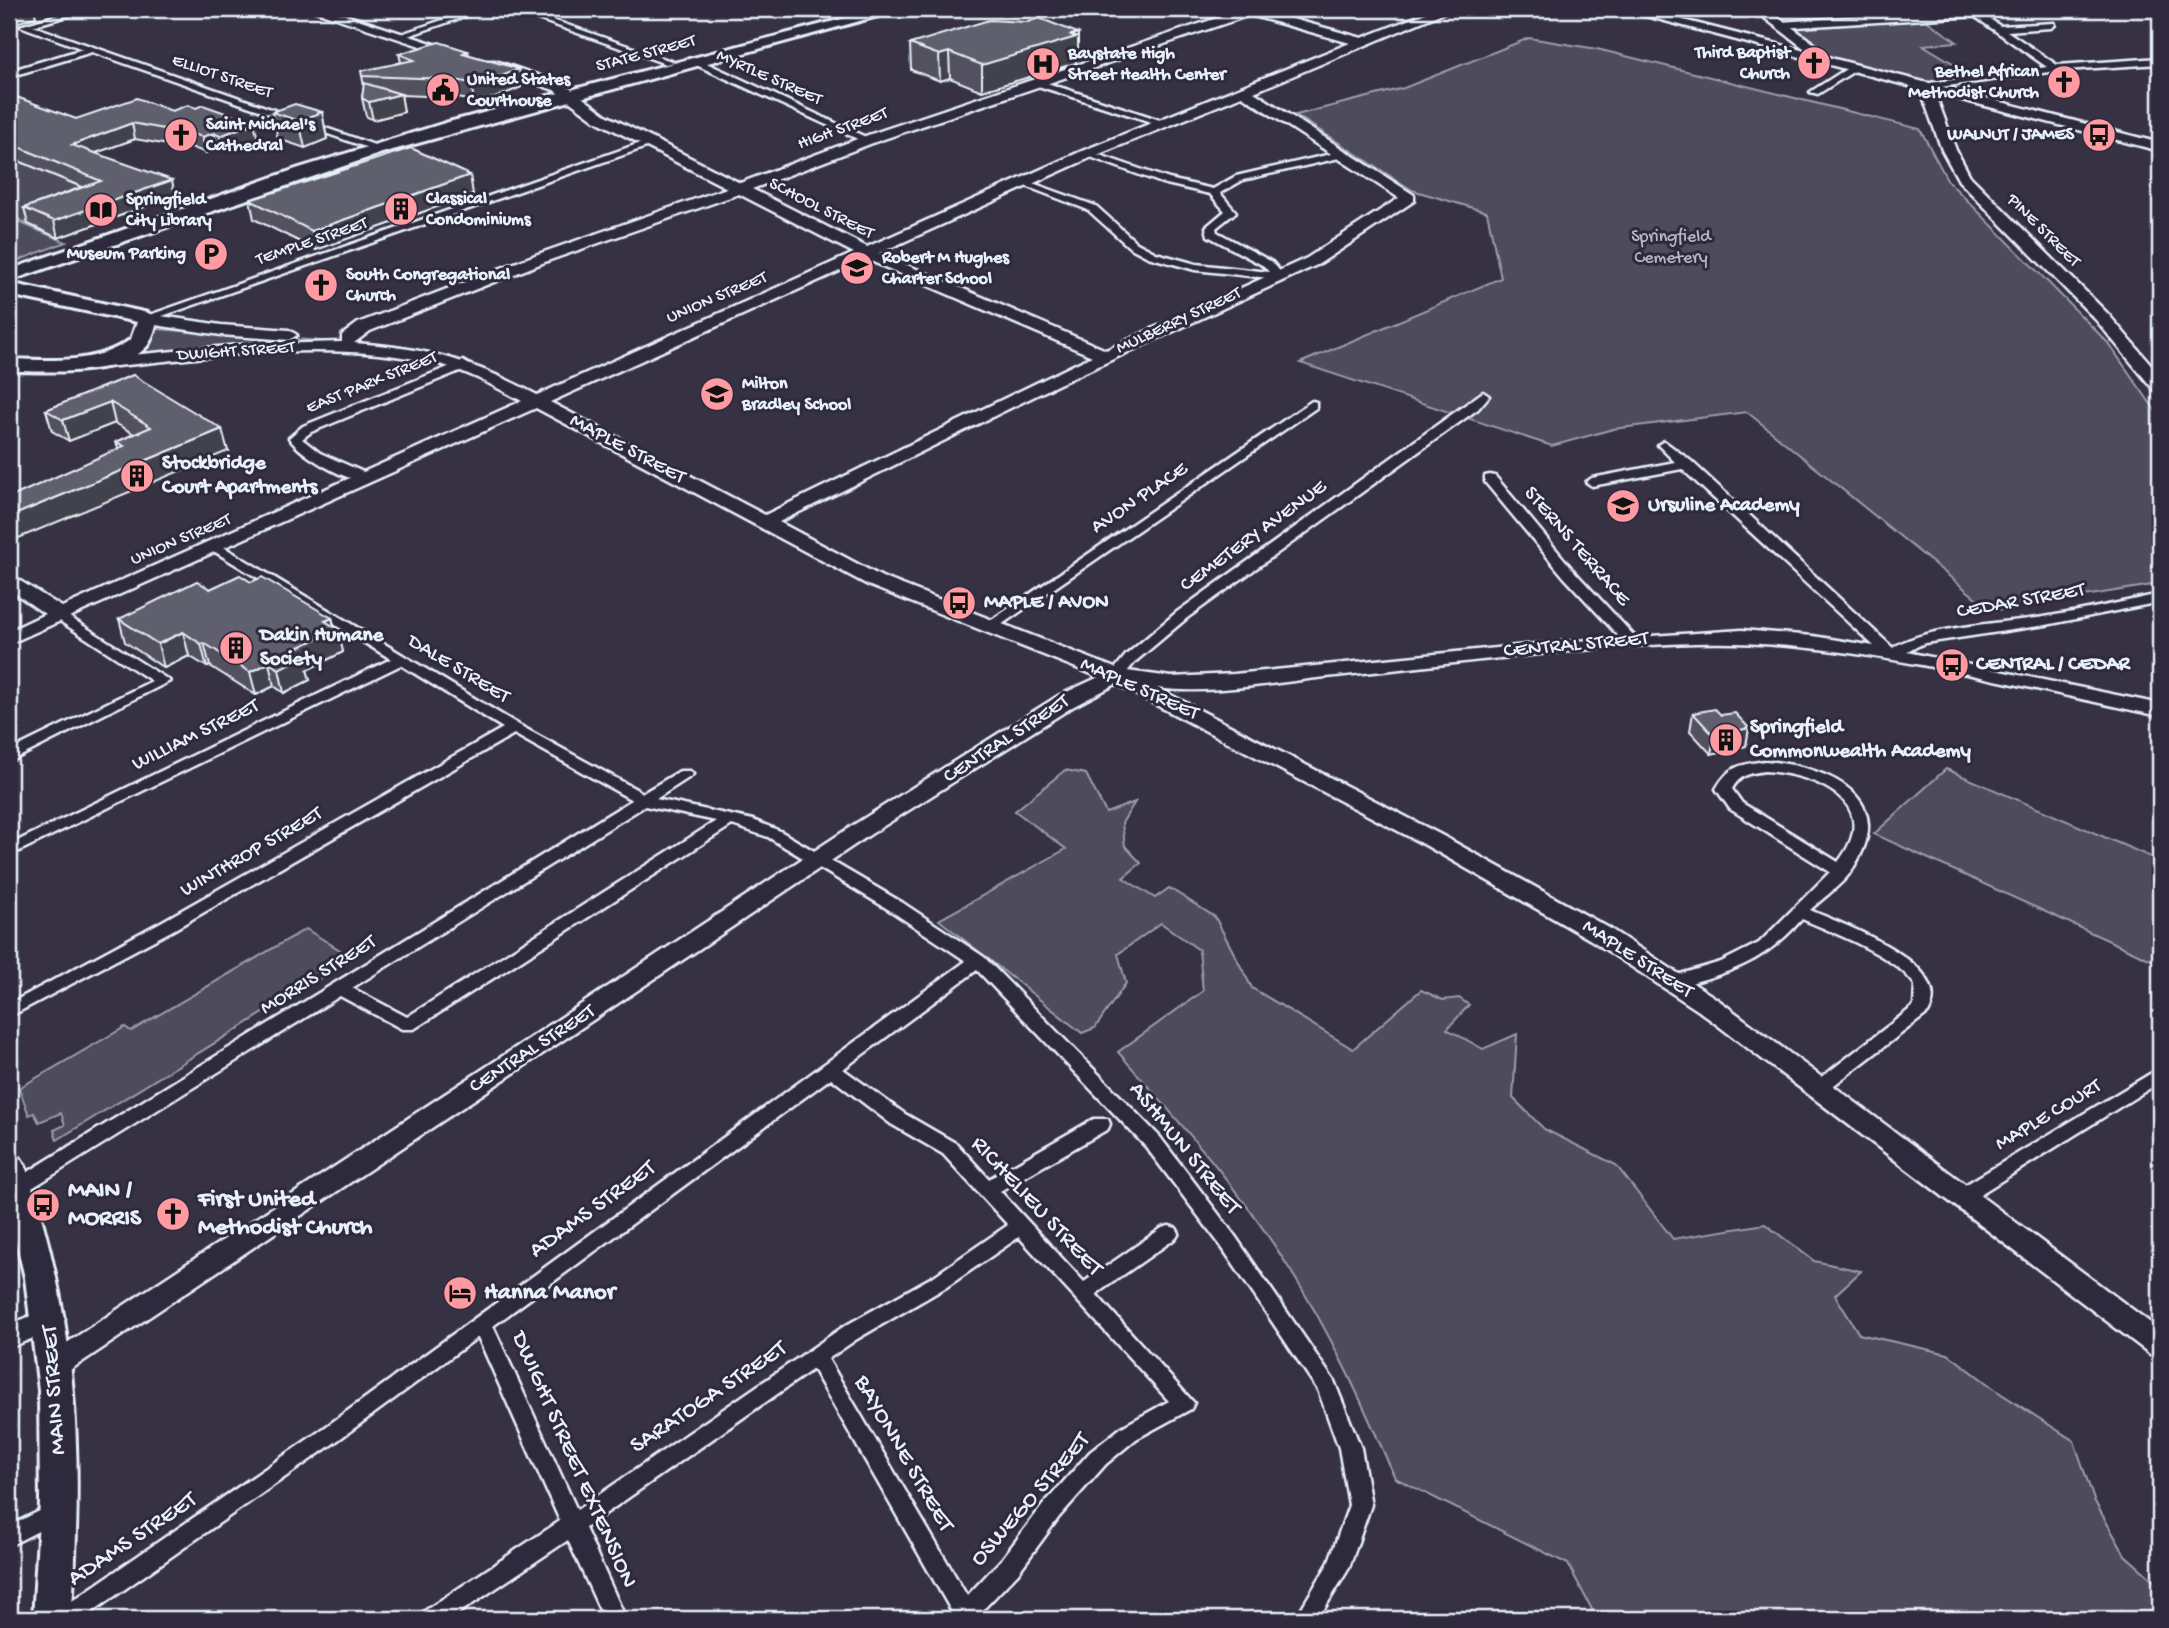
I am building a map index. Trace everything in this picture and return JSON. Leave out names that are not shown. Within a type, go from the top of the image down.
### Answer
[{"type":"main road","name":"SCHOOL STREET","points":[[315,9],[559,87],[601,118],[866,253],[1106,355]]},
{"type":"main road","name":"STATE STREET","points":[[568,94],[585,85],[871,9]]},
{"type":"main road","name":"STATE STREET","points":[[9,276],[380,149],[568,94],[601,88],[896,9]]},
{"type":"main road","name":"UNION STREET","points":[[9,638],[1087,154],[1446,9]]},
{"type":"main road","points":[[1626,9],[2160,147]]},
{"type":"main road","points":[[1759,9],[1823,55],[1854,68]]},
{"type":"main road","name":"HIGH STREET","points":[[348,339],[364,327],[524,265],[867,140],[1250,11],[1361,42]]},
{"type":"main road","points":[[1780,25],[1791,40],[1784,50]]},
{"type":"main road","name":"PINE STREET","points":[[1926,86],[1949,150],[1964,178],[2102,317],[2160,386]]},
{"type":"main road","name":"MULBERRY STREET","points":[[764,523],[1106,355],[1331,252],[1409,198],[1242,90]]},
{"type":"main road","name":"MAPLE STREET","points":[[9,289],[146,319],[221,330],[348,339],[434,349],[456,355],[463,365],[875,581],[1116,676],[1199,716],[1435,841],[1600,934],[1673,982],[1819,1088],[2160,1346]]},
{"type":"main road","points":[[85,364],[121,354],[136,346],[142,338],[146,319]]},
{"type":"main road","name":"DWIGHT STREET","points":[[9,365],[85,364],[262,349],[331,348],[381,351],[463,365]]},
{"type":"main road","points":[[9,580],[60,615]]},
{"type":"main road","name":"CENTRAL STREET","points":[[57,1364],[819,859],[1066,701],[1116,676],[1171,683],[1234,680],[1631,642],[1742,636],[1813,642],[1892,655],[2160,710]]},
{"type":"main road","name":"MAIN STREET","points":[[13,1177],[50,1319],[57,1364],[59,1511],[52,1619]]},
{"type":"main road","points":[[9,1337],[50,1319]]},
{"type":"street","name":"ELLIOT STREET","points":[[87,9],[24,26],[380,149]]},
{"type":"street","points":[[399,36],[483,9]]},
{"type":"street","points":[[513,9],[669,62]]},
{"type":"street","points":[[1780,25],[1973,11],[2040,9]]},
{"type":"street","points":[[1973,11],[2055,68]]},
{"type":"street","points":[[1999,29],[2051,25]]},
{"type":"street","points":[[9,74],[93,49]]},
{"type":"street","points":[[1926,86],[2055,68],[2160,61]]},
{"type":"street","name":"MYRTLE STREET","points":[[697,62],[867,140]]},
{"type":"street","points":[[1815,92],[1854,68]]},
{"type":"street","points":[[1038,83],[1161,122]]},
{"type":"street","name":"TEMPLE STREET","points":[[146,319],[652,142]]},
{"type":"street","points":[[1087,154],[1166,181],[1214,192],[1231,212],[1211,227],[1212,234],[1268,264],[1278,276]]},
{"type":"street","points":[[1214,192],[1240,178],[1344,154]]},
{"type":"street","points":[[1023,183],[1096,211],[1133,245],[1158,257],[1195,267],[1278,276]]},
{"type":"street","name":"EAST PARK STREET","points":[[365,478],[314,454],[297,444],[295,438],[311,427],[463,365]]},
{"type":"street","name":"CEMETERY AVENUE","points":[[1116,676],[1131,658],[1182,615],[1483,396]]},
{"type":"street","name":"AVON PLACE","points":[[990,626],[1312,405]]},
{"type":"street","points":[[1664,445],[1892,655]]},
{"type":"street","points":[[1592,482],[1687,464]]},
{"type":"street","name":"STERNS TERRACE","points":[[1490,479],[1571,576],[1631,642]]},
{"type":"street","name":"DALE STREET","points":[[216,547],[514,728],[645,801]]},
{"type":"street","name":"CEDAR STREET","points":[[1892,655],[1906,645],[1922,639],[2046,621],[2160,598]]},
{"type":"street","points":[[9,757],[163,681],[60,615]]},
{"type":"street","name":"WILLIAM STREET","points":[[9,851],[401,660]]},
{"type":"street","name":"WINTHROP STREET","points":[[9,1011],[167,926],[514,728]]},
{"type":"street","points":[[1673,982],[1732,964],[1757,952],[1782,933],[1842,872],[1854,850],[1860,825],[1855,803],[1844,790],[1817,775],[1785,768],[1750,769],[1728,779],[1725,792],[1736,806],[1842,872]]},
{"type":"street","name":"MORRIS STREET","points":[[13,1177],[340,989],[685,774]]},
{"type":"street","points":[[645,801],[730,819],[774,834],[819,859]]},
{"type":"street","points":[[340,989],[408,1025],[730,819]]},
{"type":"street","name":"ASHMUN STREET","points":[[819,859],[978,961],[1153,1142],[1228,1241],[1327,1387],[1350,1448],[1360,1505],[1338,1568],[1306,1619]]},
{"type":"street","points":[[1800,912],[1887,955],[1920,979],[1926,996],[1922,1009],[1819,1088]]},
{"type":"street","name":"ADAMS STREET","points":[[64,1619],[316,1445],[978,961]]},
{"type":"street","name":"RICHELIEU STREET","points":[[831,1069],[898,1119],[950,1149],[1184,1403]]},
{"type":"street","name":"MAPLE COURT","points":[[1962,1196],[2160,1074]]},
{"type":"street","points":[[987,1189],[1101,1124]]},
{"type":"street","name":"SARATOGA STREET","points":[[430,1619],[475,1592],[874,1318],[959,1269],[1021,1226]]},
{"type":"street","points":[[1083,1293],[1169,1233]]},
{"type":"street","name":"DWIGHT STREET EXTENSION","points":[[482,1323],[615,1619]]},
{"type":"street","name":"BAYONNE STREET","points":[[816,1357],[962,1616]]},
{"type":"street","name":"OSWEGO STREET","points":[[962,1616],[1010,1566],[1051,1511],[1098,1458],[1129,1433],[1184,1403]]},
{"type":"street","points":[[9,1537],[59,1511]]},
{"type":"green space","points":[[1926,20],[1957,42],[1923,45],[1974,76],[1927,83],[1842,61],[1828,55],[1794,28]]},
{"type":"green space","name":"Springfield Cemetery","points":[[1529,38],[1597,49],[1920,129],[1948,181],[2108,343],[2160,417],[2160,580],[2152,585],[1992,611],[1747,412],[1613,429],[1552,446],[1300,363],[1501,278],[1487,212],[1412,190],[1296,115],[1404,88]]},
{"type":"green space","points":[[9,157],[105,197],[28,224],[9,215]]},
{"type":"green space","points":[[16,221],[66,242],[9,264],[9,223]]},
{"type":"green space","points":[[156,329],[322,341],[325,342],[133,353]]},
{"type":"green space","points":[[1946,769],[2160,861],[2160,964],[1874,834]]},
{"type":"green space","points":[[1065,770],[1086,774],[1106,813],[1135,802],[1122,823],[1125,846],[1141,863],[1123,878],[1155,898],[1169,888],[1215,917],[1252,988],[1353,1049],[1421,990],[1443,1000],[1459,998],[1469,1005],[1447,1029],[1483,1049],[1517,1034],[1513,1098],[1544,1129],[1616,1165],[1673,1239],[1765,1224],[1814,1261],[1861,1271],[1835,1295],[1859,1334],[1948,1354],[2000,1393],[2074,1441],[2094,1500],[2125,1555],[2160,1586],[2160,1619],[2148,1619],[2120,1611],[2113,1619],[1597,1619],[1568,1564],[1395,1478],[1345,1369],[1287,1265],[1228,1182],[1118,1052],[1203,991],[1199,950],[1161,923],[1118,954],[1126,983],[1095,1028],[1082,1033],[939,920],[1066,849],[1015,811]]},
{"type":"green space","points":[[306,929],[353,958],[57,1140],[54,1130],[65,1125],[61,1113],[39,1122],[34,1113],[29,1115],[19,1088],[125,1027],[131,1031]]},
{"type":"building","points":[[1039,18],[1078,33],[1071,35],[1076,37],[982,65],[949,52],[939,55],[910,44],[989,20],[1028,22]]},
{"type":"building","points":[[439,42],[468,51],[463,53],[519,69],[492,80],[471,83],[449,79],[362,76],[361,71],[414,60],[399,54]]},
{"type":"building","points":[[364,83],[401,94],[369,102],[362,98]]},
{"type":"building","points":[[14,96],[76,119],[137,98],[172,111],[188,105],[196,108],[203,105],[254,123],[220,136],[214,133],[202,137],[176,128],[169,130],[132,123],[72,145],[172,180],[54,221],[24,208],[101,181],[9,143],[9,98]]},
{"type":"building","points":[[295,104],[322,112],[299,121],[272,112]]},
{"type":"building","points":[[411,148],[470,175],[312,231],[250,200]]},
{"type":"building","points":[[133,375],[222,429],[9,517],[9,498],[124,446],[116,442],[151,427],[110,402],[63,420],[46,410]]},
{"type":"building","points":[[240,575],[251,582],[262,577],[332,618],[325,621],[338,629],[293,650],[304,657],[279,669],[269,663],[250,672],[183,632],[158,644],[119,619],[197,581],[210,589]]},
{"type":"building","points":[[1715,709],[1721,715],[1735,713],[1749,728],[1714,736],[1693,713]]},
{"type":"place","name":"Third Baptist Church","points":[[1814,63]]},
{"type":"place","name":"Baystate High Street Health Center","points":[[1043,64]]},
{"type":"place","name":"Bethel African Methodist Church","points":[[2064,82]]},
{"type":"place","name":"United States Courthouse","points":[[443,90]]},
{"type":"place","name":"Saint Michael's Cathedral","points":[[181,135]]},
{"type":"place","name":"WALNUT / JAMES","points":[[2099,135]]},
{"type":"place","name":"Classical Condominiums","points":[[401,209]]},
{"type":"place","name":"Springfield City Library","points":[[101,210]]},
{"type":"place","name":"Museum Parking","points":[[211,254]]},
{"type":"place","name":"Robert M Hughes Charter School","points":[[857,268]]},
{"type":"place","name":"South Congregational Church","points":[[321,285]]},
{"type":"place","name":"Milton Bradley School","points":[[717,394]]},
{"type":"place","name":"Stockbridge Court Apartments","points":[[137,476]]},
{"type":"place","name":"Ursuline Academy","points":[[1623,506]]},
{"type":"place","name":"MAPLE / AVON","points":[[959,603]]},
{"type":"place","name":"Dakin Humane Society","points":[[236,648]]},
{"type":"place","name":"CENTRAL / CEDAR","points":[[1952,665]]},
{"type":"place","name":"Springfield Commonwealth Academy","points":[[1726,740]]},
{"type":"place","name":"MAIN / MORRIS","points":[[43,1205]]},
{"type":"place","name":"First United Methodist Church","points":[[173,1214]]},
{"type":"place","name":"Hanna Manor","points":[[460,1293]]}]
